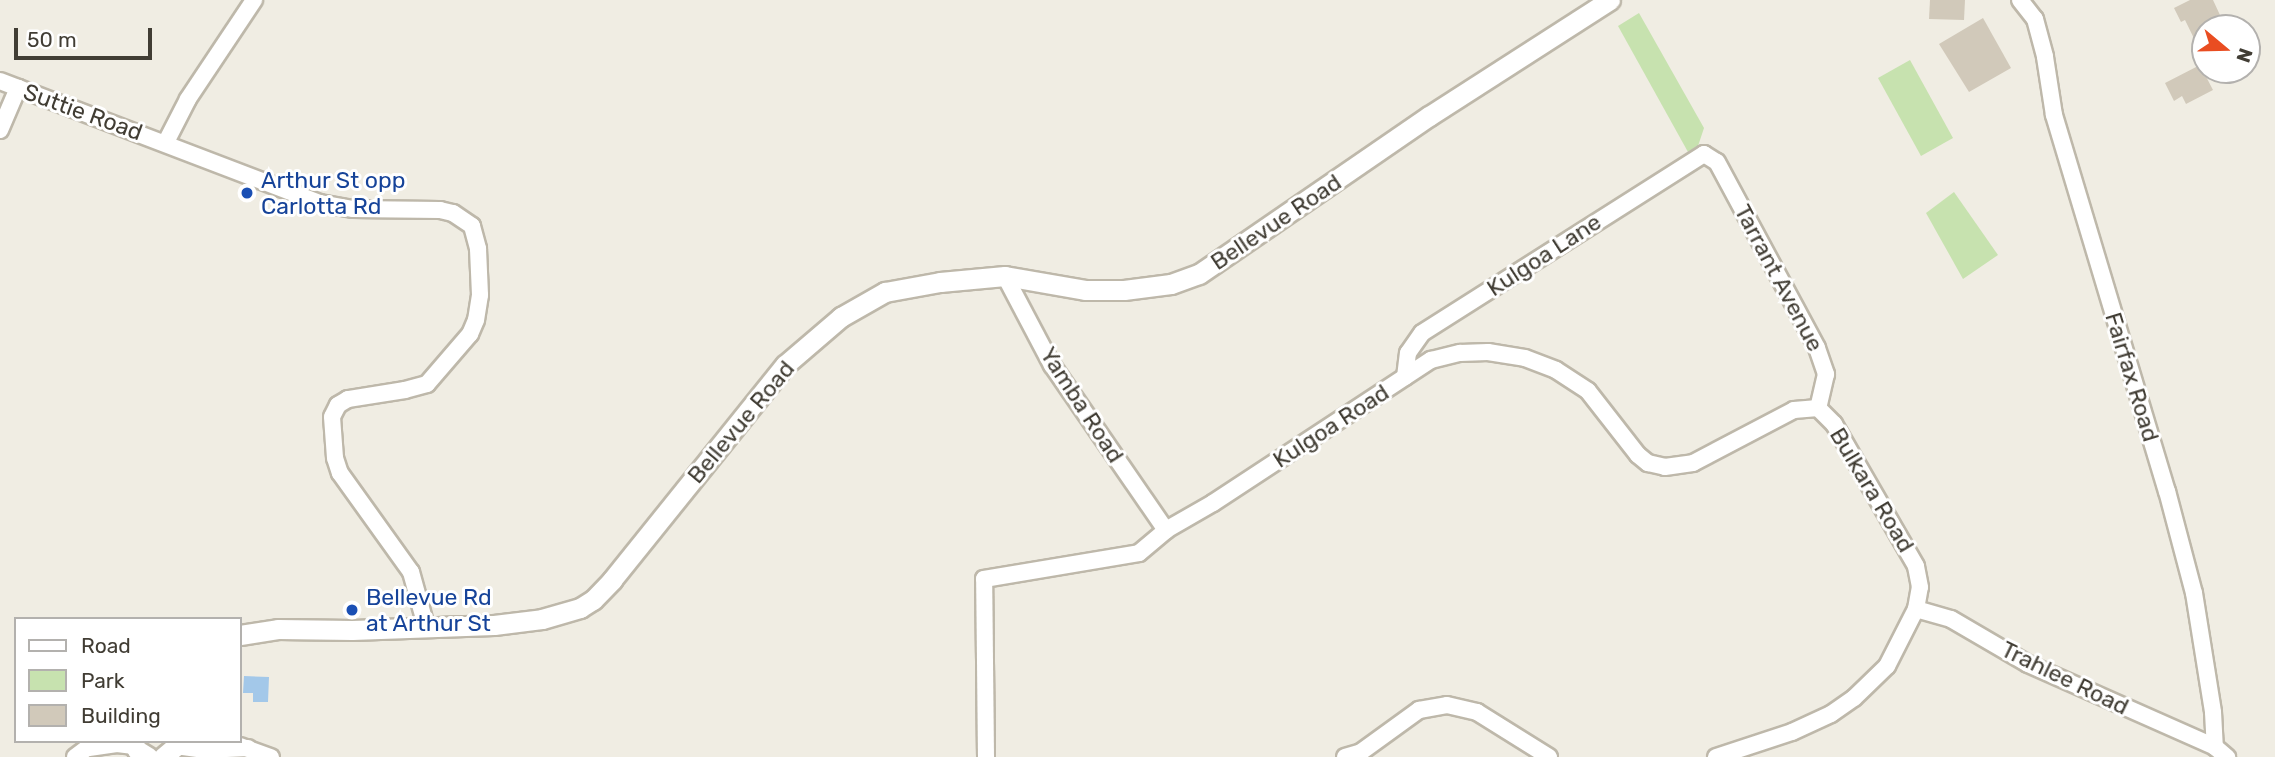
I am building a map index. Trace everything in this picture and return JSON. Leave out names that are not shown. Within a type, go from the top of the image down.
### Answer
[{"type":"street","points":[[166,142],[188,99],[254,0]]},
{"type":"street","name":"Bellevue Road","points":[[242,635],[278,629],[494,625],[542,619],[580,608],[593,600],[612,580],[785,365],[841,317],[885,292],[940,282],[1005,276],[1085,290],[1124,290],[1171,284],[1199,274],[1429,116],[1610,0]]},
{"type":"street","name":"Fairfax Road","points":[[2020,0],[2035,19],[2045,57],[2054,115],[2167,491],[2194,593],[2221,752]]},
{"type":"street","name":"Suttie Road","points":[[0,81],[166,142],[319,203],[353,209],[453,212],[467,220],[475,232],[480,295],[476,320],[461,345],[426,384],[348,399],[338,405],[332,417],[335,458],[340,473],[411,572],[426,626]]},
{"type":"street","points":[[0,130],[18,88]]},
{"type":"street","name":"Kulgoa Lane","points":[[1405,377],[1408,353],[1422,333],[1700,155],[1708,155]]},
{"type":"street","name":"Tarrant Avenue","points":[[1708,155],[1717,162],[1817,348],[1826,374],[1818,408]]},
{"type":"street","name":"Yamba Road","points":[[1005,276],[1052,365],[1166,530]]},
{"type":"street","name":"Kulgoa Road","points":[[986,757],[984,579],[1139,553],[1166,530],[1213,503],[1431,360],[1460,353],[1488,352],[1525,358],[1556,370],[1588,391],[1638,455],[1648,463],[1665,467],[1693,463],[1794,410],[1818,408]]},
{"type":"street","name":"Bulkara Road","points":[[1716,757],[1792,732],[1831,714],[1854,698],[1887,666],[1916,609],[1918,576],[1905,542],[1834,424],[1818,408]]},
{"type":"street","name":"Trahlee Road","points":[[1916,609],[1951,619],[2028,664],[2221,752]]},
{"type":"street","points":[[1345,757],[1361,752],[1396,730],[1419,710],[1447,705],[1477,712],[1549,757]]},
{"type":"street","points":[[229,743],[271,757]]},
{"type":"street","points":[[87,749],[117,744],[137,750]]},
{"type":"street","points":[[170,751],[248,748]]},
{"type":"green space","points":[[1639,13],[1704,128],[1698,146],[1688,152],[1618,26]]},
{"type":"green space","points":[[1910,60],[1953,138],[1921,156],[1878,78]]},
{"type":"green space","points":[[1954,192],[1998,255],[1963,279],[1926,213]]},
{"type":"water","points":[[244,676],[269,677],[268,702],[253,702],[253,693],[243,693]]},
{"type":"building","points":[[1930,0],[1965,0],[1964,20],[1929,19]]},
{"type":"building","points":[[2190,0],[2213,0],[2220,14],[2191,14],[2191,32],[2185,20],[2181,22],[2174,8]]},
{"type":"building","points":[[1983,18],[2011,68],[1969,92],[1939,44]]},
{"type":"building","points":[[2191,70],[2191,84],[2210,84],[2213,90],[2186,104],[2182,96],[2174,101],[2165,83]]},
{"type":"place","name":"Arthur St opp Carlotta Rd","points":[[247,193]]},
{"type":"place","name":"Bellevue Rd at Arthur St","points":[[352,610]]}]
